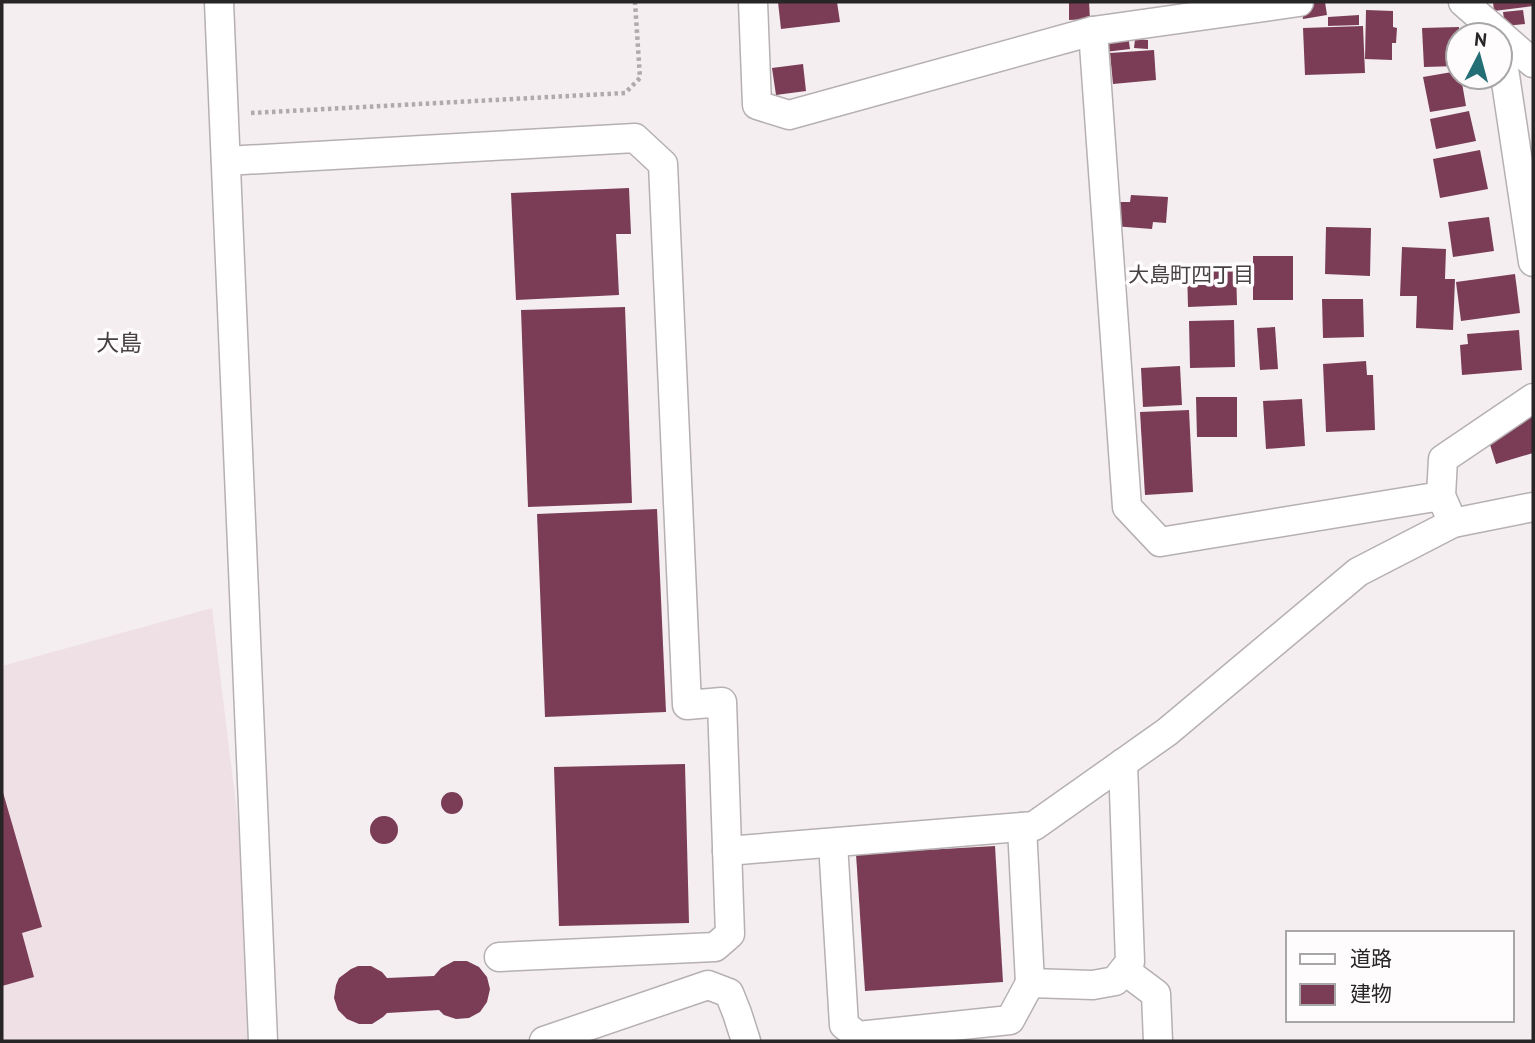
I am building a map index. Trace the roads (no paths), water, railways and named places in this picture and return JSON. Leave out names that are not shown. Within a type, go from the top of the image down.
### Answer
[{"type":"street","points":[[219,2],[263,1041]]},
{"type":"street","points":[[753,2],[757,105],[789,115],[1093,31],[1299,2]]},
{"type":"street","points":[[1463,2],[1483,21]]},
{"type":"street","points":[[1093,31],[1127,507],[1160,542],[1441,496]]},
{"type":"street","points":[[1514,48],[1533,63]]},
{"type":"street","points":[[1507,91],[1533,262]]},
{"type":"street","points":[[226,161],[635,138],[663,164],[687,705],[722,702],[730,934],[715,947],[499,957]]},
{"type":"street","points":[[1453,523],[1441,496],[1443,459],[1533,398]]},
{"type":"street","points":[[727,851],[1034,826],[1167,732],[1358,572],[1453,523],[1533,507]]},
{"type":"street","points":[[1030,983],[1093,985],[1115,981],[1130,962],[1123,763]]},
{"type":"street","points":[[833,843],[844,1025],[858,1036],[879,1038],[1010,1020],[1030,983],[1022,827]]},
{"type":"street","points":[[1124,970],[1156,994],[1158,1041]]},
{"type":"street","points":[[544,1041],[708,985],[729,993],[746,1041]]},
{"type":"district","name":"大島町四丁目","points":[[1191,275]]},
{"type":"district","name":"大島","points":[[119,343]]}]
